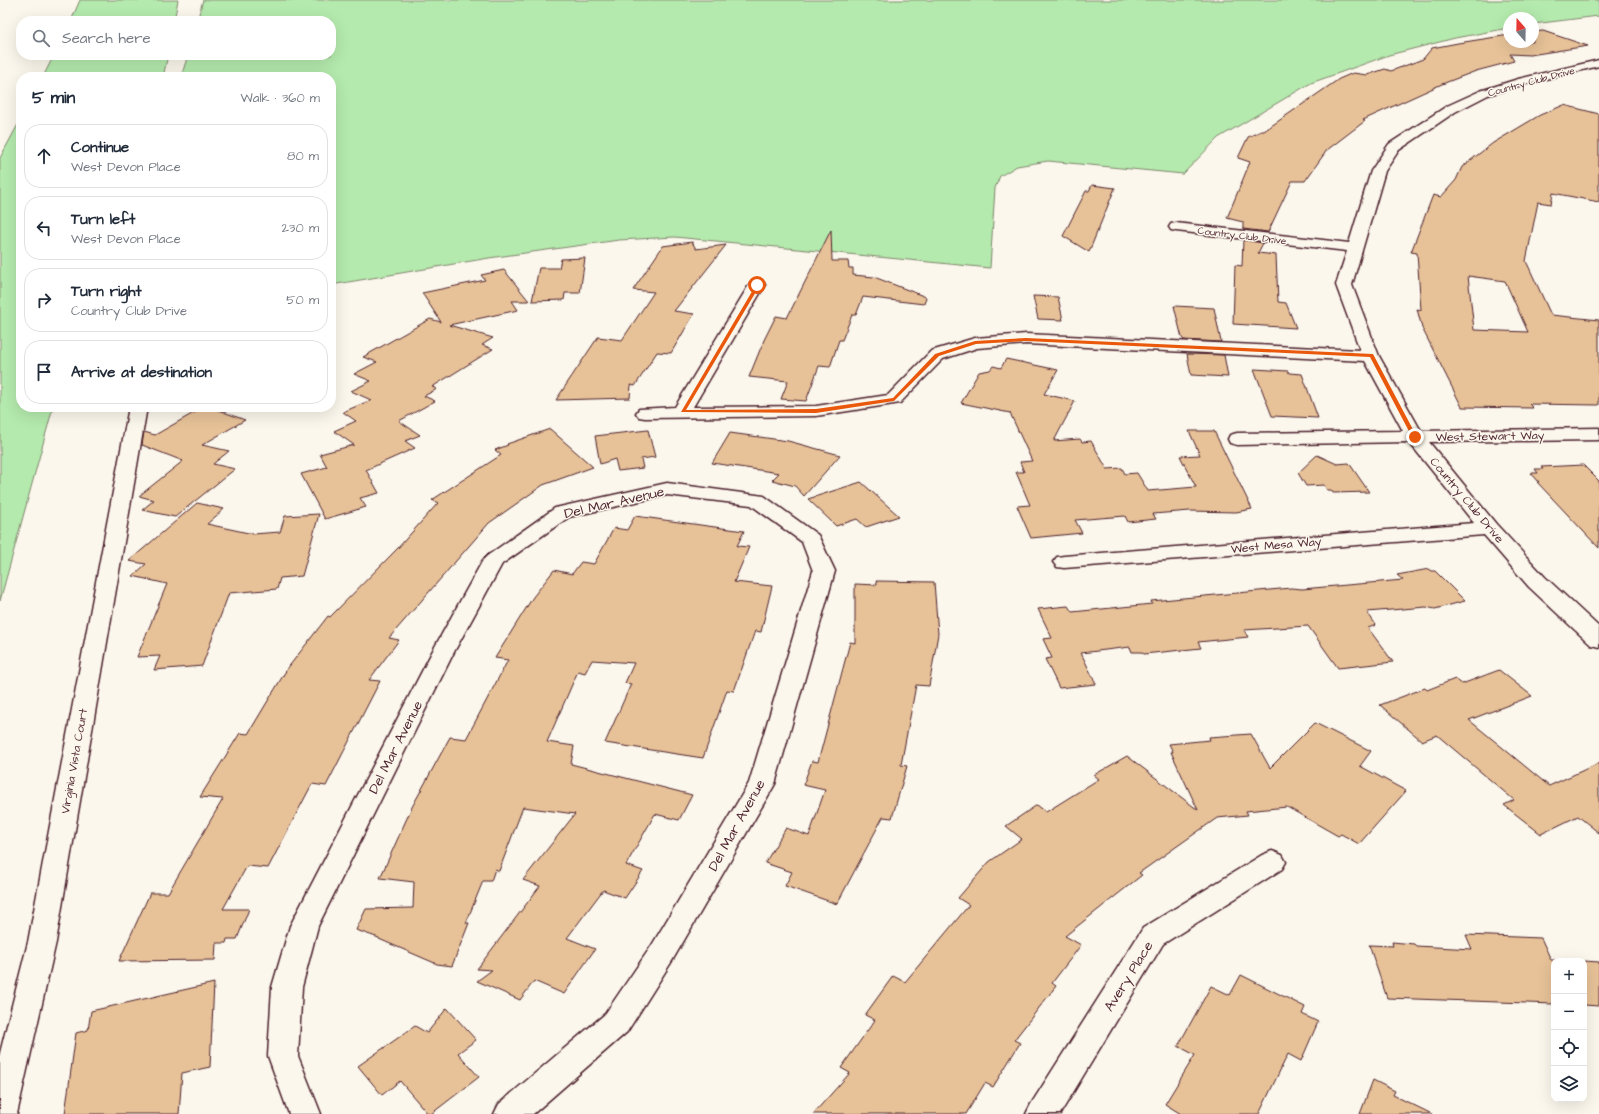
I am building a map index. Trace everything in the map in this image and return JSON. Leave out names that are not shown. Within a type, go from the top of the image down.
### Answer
[{"type":"street","name":"Country Club Drive","points":[[1599,63],[1484,93],[1451,108],[1394,147],[1378,171],[1344,285],[1371,356],[1415,437],[1489,528],[1537,582],[1599,640]]},
{"type":"street","name":"Country Club Drive","points":[[1176,227],[1355,248]]},
{"type":"street","points":[[682,411],[757,285]]},
{"type":"street","points":[[645,412],[816,411],[894,399],[937,355],[975,343],[1026,339],[1371,356]]},
{"type":"street","name":"Virginia Vista Court","points":[[1,1114],[42,942],[137,412]]},
{"type":"street","name":"West Stewart Way","points":[[1237,439],[1599,434]]},
{"type":"street","name":"Del Mar Avenue","points":[[304,1114],[282,1056],[287,987],[304,926],[443,652],[494,560],[562,512],[667,489],[757,500],[811,539],[824,571],[762,784],[662,953],[616,1023],[510,1114]]},
{"type":"street","name":"West Mesa Way","points":[[1064,562],[1489,528]]},
{"type":"street","name":"Avery Place","points":[[1042,1114],[1153,936],[1272,862]]},
{"type":"green space","points":[[80,0],[178,0],[175,16],[73,16]]},
{"type":"green space","points":[[203,0],[1599,0],[1599,16],[1539,23],[1539,12],[1503,12],[1503,29],[1455,38],[1389,55],[1311,83],[1218,138],[1183,174],[1048,161],[1017,166],[1000,176],[995,188],[990,268],[675,237],[619,240],[489,258],[336,284],[336,72],[183,72],[186,60],[336,60],[336,16],[198,16]]},
{"type":"green space","points":[[52,60],[167,60],[164,72],[46,72]]},
{"type":"green space","points":[[16,128],[16,412],[52,412],[0,601],[0,158]]},
{"type":"building","points":[[1539,31],[1543,31],[1588,46],[1530,55],[1510,54],[1514,61],[1476,71],[1442,84],[1363,120],[1365,121],[1327,150],[1305,181],[1292,181],[1268,232],[1243,229],[1243,222],[1227,218],[1250,162],[1238,158],[1248,137],[1264,131],[1339,79],[1353,73],[1367,75],[1385,69],[1391,71],[1423,59],[1432,48],[1503,36],[1503,48],[1539,48]]},
{"type":"building","points":[[1564,105],[1599,114],[1599,202],[1553,193],[1551,204],[1538,202],[1526,261],[1551,315],[1599,320],[1599,405],[1529,404],[1533,408],[1462,407],[1422,328],[1417,309],[1421,310],[1417,253],[1411,252],[1433,195],[1441,197],[1456,180],[1462,167],[1493,143],[1540,115]],"holes":[[[1468,276],[1505,281],[1528,332],[1474,330]]]},
{"type":"building","points":[[1092,185],[1115,188],[1089,252],[1063,236],[1086,191],[1089,191]]},
{"type":"building","points":[[831,230],[832,261],[848,261],[849,268],[853,268],[853,275],[874,277],[926,297],[924,304],[863,297],[856,315],[852,315],[842,340],[839,340],[830,367],[819,366],[806,401],[781,399],[788,381],[749,377],[764,340],[776,316],[787,318]]},
{"type":"building","points":[[1243,240],[1263,243],[1258,253],[1276,255],[1278,302],[1286,303],[1296,328],[1233,324],[1235,265],[1242,266]]},
{"type":"building","points":[[692,242],[696,249],[726,245],[674,311],[694,314],[671,353],[657,352],[635,386],[631,385],[630,398],[556,400],[598,337],[622,340],[654,292],[633,290],[663,246]]},
{"type":"building","points":[[585,258],[580,293],[565,293],[564,300],[532,301],[539,268],[559,268],[561,259]]},
{"type":"building","points":[[504,270],[529,301],[512,301],[518,310],[449,325],[493,338],[482,345],[493,349],[432,387],[437,389],[424,396],[435,401],[399,421],[420,435],[405,441],[415,448],[366,470],[379,493],[360,498],[366,507],[325,519],[301,474],[327,467],[320,454],[354,445],[334,431],[356,421],[343,412],[371,400],[351,391],[371,381],[354,374],[377,362],[363,357],[430,319],[441,322],[422,293],[485,280],[481,275]]},
{"type":"building","points":[[1033,296],[1058,297],[1063,320],[1038,319]]},
{"type":"building","points":[[1174,306],[1214,308],[1221,342],[1184,340],[1182,338]]},
{"type":"building","points":[[1187,354],[1224,355],[1228,377],[1191,375]]},
{"type":"building","points":[[1006,359],[1058,370],[1044,394],[1075,401],[1054,441],[1080,439],[1082,442],[1091,441],[1107,469],[1122,468],[1125,474],[1137,473],[1148,491],[1196,487],[1180,456],[1200,455],[1189,431],[1214,431],[1252,509],[1236,512],[1190,511],[1153,514],[1156,519],[1128,522],[1125,516],[1075,520],[1082,533],[1031,538],[1017,506],[1030,505],[1016,472],[1024,472],[1020,462],[1032,461],[1010,413],[961,403],[979,372],[990,370],[993,366],[1001,368]]},
{"type":"building","points":[[1254,369],[1288,371],[1289,373],[1302,374],[1318,418],[1272,416]]},
{"type":"building","points":[[195,412],[223,412],[245,420],[202,445],[229,451],[213,464],[235,469],[175,517],[142,510],[154,500],[139,496],[183,461],[142,445],[144,432],[155,435]]},
{"type":"building","points":[[550,429],[593,467],[543,485],[489,523],[389,638],[399,640],[369,680],[380,681],[326,786],[312,784],[268,868],[247,866],[223,909],[249,909],[237,939],[227,939],[226,943],[216,943],[215,960],[119,961],[150,893],[168,893],[223,799],[200,797],[240,733],[248,734],[287,669],[328,616],[330,617],[397,549],[438,503],[432,500],[501,455],[495,450],[508,445],[507,444]]},
{"type":"building","points":[[648,430],[655,457],[641,459],[643,468],[618,471],[615,459],[600,464],[595,436]]},
{"type":"building","points":[[730,433],[788,441],[840,455],[804,496],[795,486],[772,480],[779,473],[712,463]]},
{"type":"building","points":[[1317,455],[1337,464],[1349,463],[1369,492],[1333,493],[1331,490],[1327,490],[1324,485],[1306,486],[1298,473]]},
{"type":"building","points":[[1583,465],[1599,481],[1599,548],[1537,482],[1539,482],[1531,473],[1538,473],[1535,469],[1543,469],[1541,467]]},
{"type":"building","points":[[861,482],[899,516],[866,527],[857,519],[836,526],[808,499]]},
{"type":"building","points":[[197,503],[224,509],[207,524],[253,534],[280,532],[285,516],[319,514],[302,576],[280,578],[277,589],[229,593],[202,666],[154,670],[160,656],[137,657],[167,584],[133,576],[146,564],[129,561]]},
{"type":"building","points":[[635,516],[744,531],[737,546],[749,547],[734,582],[772,586],[761,632],[755,631],[734,691],[727,690],[703,758],[605,743],[631,684],[625,683],[634,663],[592,660],[585,673],[578,671],[547,742],[574,746],[571,764],[692,795],[679,820],[655,814],[626,865],[643,871],[625,898],[603,890],[567,938],[595,949],[564,994],[534,981],[520,1000],[477,981],[492,970],[477,969],[540,886],[523,880],[575,814],[523,807],[499,871],[495,869],[491,881],[483,881],[466,923],[469,923],[452,966],[437,964],[379,938],[356,930],[366,909],[413,908],[414,882],[380,878],[412,807],[450,737],[466,739],[508,660],[495,658],[533,597],[554,570],[572,574],[581,562],[594,564],[614,528],[627,530]]},
{"type":"building","points":[[1429,569],[1435,571],[1465,601],[1435,609],[1426,607],[1367,612],[1376,625],[1368,628],[1393,662],[1338,668],[1308,626],[1244,630],[1248,637],[1198,642],[1201,648],[1144,654],[1141,652],[1132,652],[1130,647],[1081,653],[1096,684],[1059,688],[1045,659],[1052,658],[1043,639],[1052,638],[1038,609],[1068,606],[1072,612],[1152,604],[1151,601],[1291,588],[1302,589],[1403,580],[1397,575]]},
{"type":"building","points":[[876,581],[934,582],[938,634],[929,686],[916,685],[901,765],[907,766],[892,818],[883,817],[837,904],[785,886],[792,872],[765,863],[786,828],[809,836],[825,790],[803,785],[812,761],[818,762],[850,642],[855,643],[855,584],[877,585]]},
{"type":"building","points":[[1499,670],[1532,696],[1469,720],[1549,786],[1599,763],[1599,833],[1578,816],[1541,834],[1504,805],[1514,800],[1437,735],[1422,741],[1380,705],[1425,688],[1427,690],[1455,679],[1462,684]]},
{"type":"building","points":[[1315,723],[1371,751],[1360,766],[1406,791],[1359,844],[1341,834],[1338,836],[1287,807],[1246,811],[1248,815],[1217,818],[1139,873],[1142,875],[1065,936],[1081,945],[1052,983],[1056,986],[1014,1040],[1020,1043],[993,1087],[985,1083],[966,1114],[813,1114],[850,1073],[841,1068],[875,1020],[865,1015],[893,976],[905,982],[969,905],[958,898],[989,862],[1022,839],[1006,826],[1037,805],[1046,812],[1099,779],[1094,775],[1127,756],[1198,810],[1171,752],[1173,752],[1169,744],[1210,740],[1209,737],[1251,734],[1270,768]]},
{"type":"building","points":[[1466,935],[1541,938],[1551,960],[1551,1004],[1387,998],[1369,945],[1393,946],[1392,942],[1414,944],[1416,946],[1472,949]]},
{"type":"building","points":[[1587,961],[1599,962],[1599,1006],[1587,1005]]},
{"type":"building","points":[[1241,975],[1305,1007],[1302,1014],[1318,1022],[1301,1061],[1288,1054],[1259,1114],[1181,1114],[1165,1104],[1195,1055],[1178,1046],[1211,986],[1230,995]]},
{"type":"building","points":[[214,983],[210,1067],[182,1073],[179,1114],[65,1114],[76,1033],[88,1030],[91,1011]]},
{"type":"building","points":[[447,1008],[476,1040],[458,1053],[479,1077],[431,1114],[428,1114],[400,1081],[382,1095],[358,1066],[415,1026],[427,1033]]},
{"type":"building","points":[[1373,1080],[1395,1091],[1393,1095],[1432,1114],[1360,1114]]},
{"type":"route","points":[[757,285],[682,411],[816,411],[894,399],[937,355],[975,343],[1026,339],[1371,356],[1415,437]]}]
